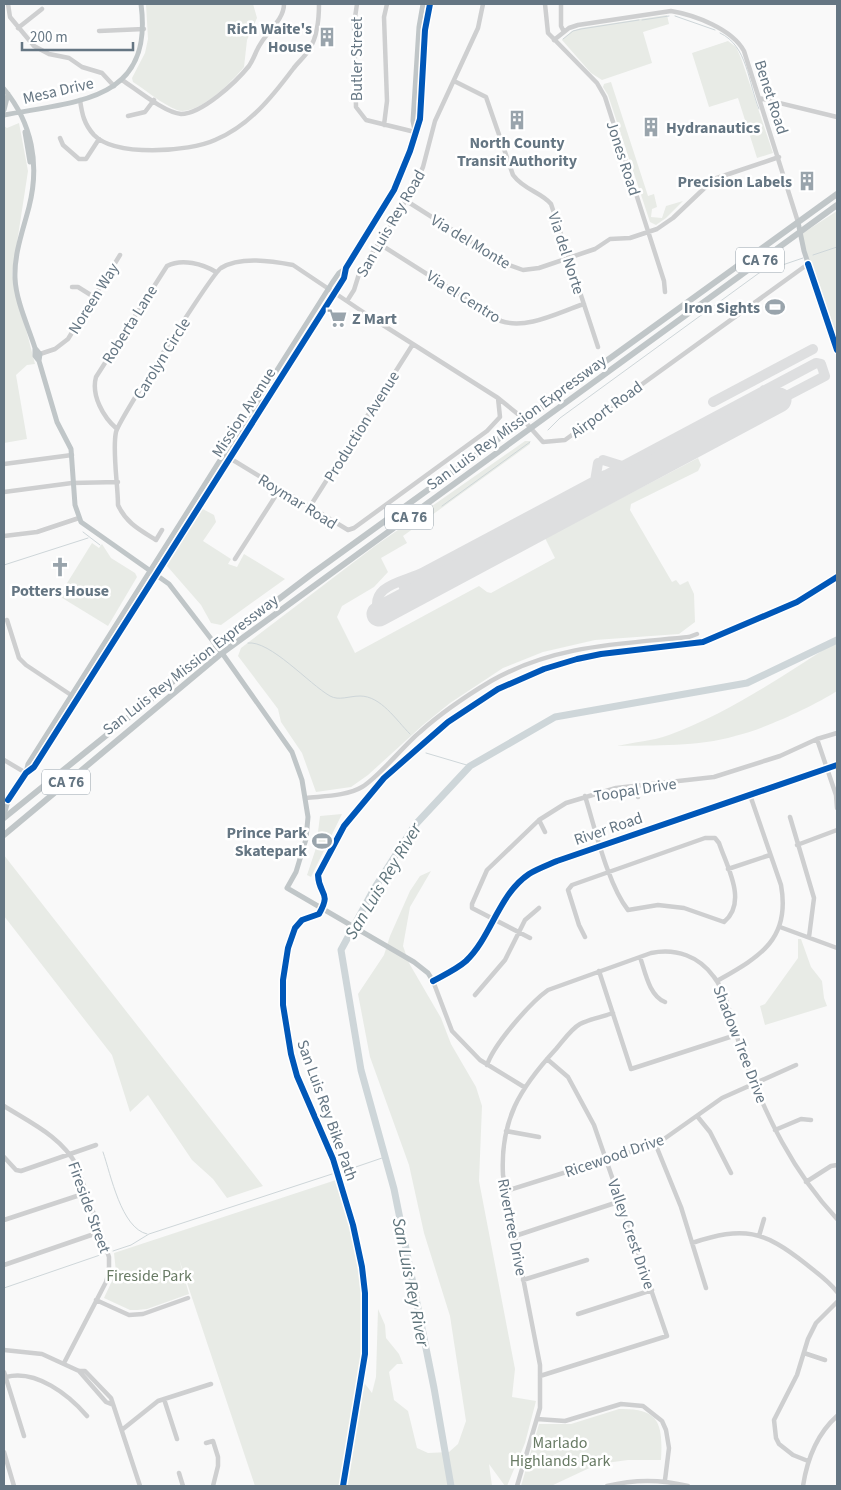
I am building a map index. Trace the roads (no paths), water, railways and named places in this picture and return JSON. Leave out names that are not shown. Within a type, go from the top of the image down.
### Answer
[{"type":"highway","name":"San Luis Rey Mission Expressway","points":[[4,816],[217,646],[837,194]]},
{"type":"highway","name":"San Luis Rey Mission Expressway","points":[[4,835],[222,653],[837,205]]},
{"type":"main road","name":"Mesa Drive","points":[[4,115],[21,114],[97,95],[122,80],[140,53],[144,29],[141,4]]},
{"type":"main road","name":"Mission Avenue","points":[[415,132],[413,121],[418,36],[423,4]]},
{"type":"main road","name":"Mission Avenue","points":[[4,804],[26,773],[34,767],[156,575],[344,278],[346,268],[394,190],[407,160],[420,119],[425,30],[430,4]]},
{"type":"main road","points":[[4,89],[21,114],[29,133],[34,171],[29,207],[16,261],[15,278],[35,348],[35,356],[39,361],[57,422],[72,455],[72,483],[79,518],[88,528],[169,584],[217,646],[292,752],[306,798],[306,839],[296,872],[287,888],[414,962],[428,973],[433,981]]},
{"type":"main road","points":[[4,110],[8,94]]},
{"type":"main road","name":"Benet Road","points":[[798,222],[808,264],[837,350]]},
{"type":"main road","name":"Mission Avenue","points":[[26,773],[28,764],[262,392],[339,273],[346,268]]},
{"type":"main road","points":[[287,368],[286,362],[302,335],[303,328]]},
{"type":"main road","points":[[35,348],[40,354],[39,361]]},
{"type":"main road","points":[[257,415],[256,410],[262,392]]},
{"type":"main road","name":"River Road","points":[[433,981],[464,963],[482,944],[494,920],[513,890],[529,874],[557,861],[601,845],[837,764]]},
{"type":"main road","name":"Mission Avenue","points":[[4,816],[8,800]]},
{"type":"street","points":[[8,4],[10,17],[34,46],[50,54],[69,58],[82,67],[102,73],[114,86]]},
{"type":"street","points":[[122,80],[179,114],[202,108],[249,66],[261,43],[280,18],[284,4]]},
{"type":"street","points":[[80,100],[85,124],[99,139],[117,146],[143,149],[177,149],[201,145],[232,132],[272,99],[308,52],[315,36],[319,4]]},
{"type":"street","name":"Butler Street","points":[[357,4],[354,24],[354,102],[360,116],[372,122],[415,132]]},
{"type":"street","points":[[384,125],[387,101],[384,17],[387,4]]},
{"type":"street","name":"San Luis Rey Road","points":[[347,301],[354,290],[359,274],[423,168],[435,121],[478,28],[483,4]]},
{"type":"street","points":[[545,4],[546,30],[554,40]]},
{"type":"street","points":[[560,4],[561,26],[564,32]]},
{"type":"street","points":[[18,28],[42,9]]},
{"type":"street","name":"Benet Road","points":[[554,40],[578,25],[671,11],[681,13],[727,32],[735,38],[744,52],[779,157],[798,222]]},
{"type":"street","points":[[100,31],[144,29]]},
{"type":"street","name":"Jones Road","points":[[554,40],[597,83],[605,97],[664,281],[665,292]]},
{"type":"street","name":"Via del Norte","points":[[454,81],[486,97],[513,175],[520,184],[548,200],[551,204],[598,347]]},
{"type":"street","points":[[759,98],[837,117]]},
{"type":"street","points":[[128,116],[145,112],[154,100]]},
{"type":"street","points":[[60,138],[63,145],[79,159],[86,158],[99,139]]},
{"type":"street","name":"Via del Monte","points":[[405,200],[514,268],[532,269],[595,249],[610,239],[630,238],[648,232],[669,221],[714,179],[779,157]]},
{"type":"street","name":"Via el Centro","points":[[378,243],[501,321],[510,324],[524,324],[584,304]]},
{"type":"street","name":"Noreen Way","points":[[40,354],[55,349],[68,339],[120,255]]},
{"type":"street","points":[[216,272],[230,264],[239,262],[277,262],[292,265],[329,288]]},
{"type":"street","name":"Roberta Lane","points":[[117,430],[101,411],[95,382],[112,351],[167,266],[192,263],[206,266],[216,272]]},
{"type":"street","name":"Airport Road","points":[[329,288],[498,398],[524,421],[543,442],[565,440],[808,264]]},
{"type":"street","name":"Carolyn Circle","points":[[117,430],[216,272]]},
{"type":"street","points":[[72,287],[78,287],[94,297]]},
{"type":"street","name":"Production Avenue","points":[[309,508],[413,344]]},
{"type":"street","name":"Roymar Road","points":[[223,454],[344,530],[354,528],[487,432],[500,417],[498,398]]},
{"type":"street","points":[[117,430],[118,505],[127,521],[156,540],[162,530]]},
{"type":"street","points":[[4,464],[72,455]]},
{"type":"street","points":[[4,492],[72,483],[118,482]]},
{"type":"street","points":[[235,559],[280,489]]},
{"type":"street","points":[[4,536],[36,532],[79,518]]},
{"type":"street","points":[[8,620],[19,658],[26,665],[77,699]]},
{"type":"street","points":[[306,798],[349,792],[362,787],[420,732],[454,704],[491,681],[527,663],[570,650],[689,637],[697,634]]},
{"type":"street","name":"Toopal Drive","points":[[494,920],[472,908],[487,870],[554,808],[585,796],[616,788],[714,777],[780,756],[818,738],[837,733]]},
{"type":"street","points":[[818,738],[828,768],[837,808]]},
{"type":"street","points":[[4,760],[26,773]]},
{"type":"street","points":[[637,786],[638,797]]},
{"type":"street","points":[[717,981],[758,956],[772,941],[780,927],[783,898],[750,795]]},
{"type":"street","points":[[585,796],[610,872],[622,902],[628,910],[658,905],[684,908],[724,922],[735,907],[736,893],[719,843],[715,838],[705,838],[610,872],[572,884],[568,890],[585,937]]},
{"type":"street","points":[[790,817],[814,898],[809,937]]},
{"type":"street","points":[[539,820],[546,832]]},
{"type":"street","points":[[797,845],[837,830]]},
{"type":"street","points":[[728,869],[770,855]]},
{"type":"street","points":[[684,908],[685,901]]},
{"type":"street","points":[[474,995],[505,960],[521,932],[525,920],[539,908]]},
{"type":"street","points":[[494,920],[530,938]]},
{"type":"street","points":[[780,927],[837,948]]},
{"type":"street","name":"Shadow Tree Drive","points":[[487,1065],[494,1051],[538,998],[556,986],[640,957],[666,951],[688,956],[702,963],[717,981],[754,1083],[775,1130],[806,1182],[837,1219]]},
{"type":"street","points":[[640,957],[654,993],[658,999],[665,1002]]},
{"type":"street","points":[[599,971],[631,1069],[736,1035]]},
{"type":"street","points":[[433,981],[452,1031],[472,1054],[524,1087]]},
{"type":"street","name":"Rivertree Drive","points":[[517,1486],[537,1419],[540,1376],[506,1192],[502,1160],[506,1131],[511,1113],[524,1087],[574,1028],[613,1013]]},
{"type":"street","name":"Valley Crest Drive","points":[[540,1376],[667,1336],[594,1125],[576,1089],[564,1072],[547,1059]]},
{"type":"street","name":"Ricewood Drive","points":[[506,1192],[655,1143],[675,1132],[722,1098],[796,1066]]},
{"type":"street","name":"Fireside Street","points":[[4,1106],[53,1137],[71,1154],[109,1257],[110,1271],[64,1363]]},
{"type":"street","points":[[697,1116],[710,1132],[731,1173]]},
{"type":"street","points":[[775,1130],[801,1119],[811,1120]]},
{"type":"street","points":[[506,1131],[539,1137]]},
{"type":"street","points":[[655,1143],[681,1207],[706,1288]]},
{"type":"street","points":[[4,1157],[16,1170],[21,1170],[96,1145]]},
{"type":"street","points":[[806,1182],[831,1166],[837,1165]]},
{"type":"street","points":[[4,1220],[86,1193]]},
{"type":"street","points":[[515,1236],[621,1201]]},
{"type":"street","points":[[759,1236],[764,1219]]},
{"type":"street","points":[[4,1265],[100,1232]]},
{"type":"street","points":[[692,1243],[729,1232],[759,1236],[780,1243],[828,1282],[837,1292]]},
{"type":"street","points":[[523,1280],[587,1260]]},
{"type":"street","points":[[578,1314],[652,1290]]},
{"type":"street","points":[[96,1300],[130,1315],[143,1314],[188,1298]]},
{"type":"street","points":[[808,1461],[793,1455],[779,1444],[776,1438],[774,1420],[797,1375],[816,1323],[837,1302]]},
{"type":"street","points":[[4,1350],[30,1351],[64,1363],[79,1371],[106,1402],[111,1404],[123,1429],[140,1486]]},
{"type":"street","points":[[804,1353],[825,1360]]},
{"type":"street","points":[[24,1436],[5,1374],[28,1377],[53,1386],[76,1403],[87,1416]]},
{"type":"street","points":[[123,1429],[164,1399],[210,1384]]},
{"type":"street","points":[[164,1399],[177,1439]]},
{"type":"street","points":[[537,1419],[565,1421],[621,1404],[643,1406],[662,1421],[666,1430],[669,1448],[666,1480]]},
{"type":"street","points":[[803,1486],[808,1461],[818,1438],[837,1416]]},
{"type":"street","points":[[206,1443],[213,1440],[218,1457],[213,1486]]},
{"type":"street","points":[[4,1452],[14,1486]]},
{"type":"street","points":[[179,1473],[183,1486]]},
{"type":"street","points":[[607,1486],[638,1480],[666,1480],[688,1486]]},
{"type":"waterway","points":[[642,20],[669,16]]},
{"type":"waterway","points":[[675,16],[715,30]]},
{"type":"waterway","points":[[563,39],[573,31],[639,20]]},
{"type":"waterway","points":[[720,33],[729,39],[742,56],[759,109]]},
{"type":"waterway","points":[[769,106],[775,112]]},
{"type":"waterway","points":[[813,255],[837,247]]},
{"type":"waterway","points":[[548,430],[560,418],[759,273],[803,258]]},
{"type":"waterway","points":[[442,506],[530,442]]},
{"type":"waterway","points":[[83,532],[100,545]]},
{"type":"waterway","points":[[4,565],[88,538]]},
{"type":"waterway","name":"San Luis Rey River","points":[[451,1486],[434,1388],[394,1189],[361,1070],[341,950],[374,889],[415,825],[470,766],[555,717],[747,683],[837,640]]},
{"type":"waterway","points":[[248,643],[257,644],[278,655],[330,696],[341,698],[360,696],[375,700],[388,710],[410,734]]},
{"type":"waterway","points":[[426,753],[470,766]]},
{"type":"waterway","points":[[103,1152],[118,1199],[124,1211],[130,1222],[138,1230],[147,1234]]},
{"type":"waterway","points":[[344,1171],[385,1157]]},
{"type":"waterway","points":[[113,1251],[131,1245],[149,1234],[332,1174]]},
{"type":"waterway","points":[[4,1288],[103,1254]]},
{"type":"place","name":"Rich Waite's House","points":[[327,37]]},
{"type":"place","name":"North County Transit Authority","points":[[517,120]]},
{"type":"place","name":"Hydranautics","points":[[651,127]]},
{"type":"place","name":"Precision Labels","points":[[807,181]]},
{"type":"place","name":"Iron Sights","points":[[775,307]]},
{"type":"place","name":"Z Mart","points":[[337,318]]},
{"type":"place","name":"Potters House","points":[[60,567]]},
{"type":"place","name":"Prince Park Skatepark","points":[[322,841]]},
{"type":"park label","name":"Fireside Park","points":[[149,1275]]},
{"type":"park label","name":"Marlado Highlands Park","points":[[560,1451]]}]
